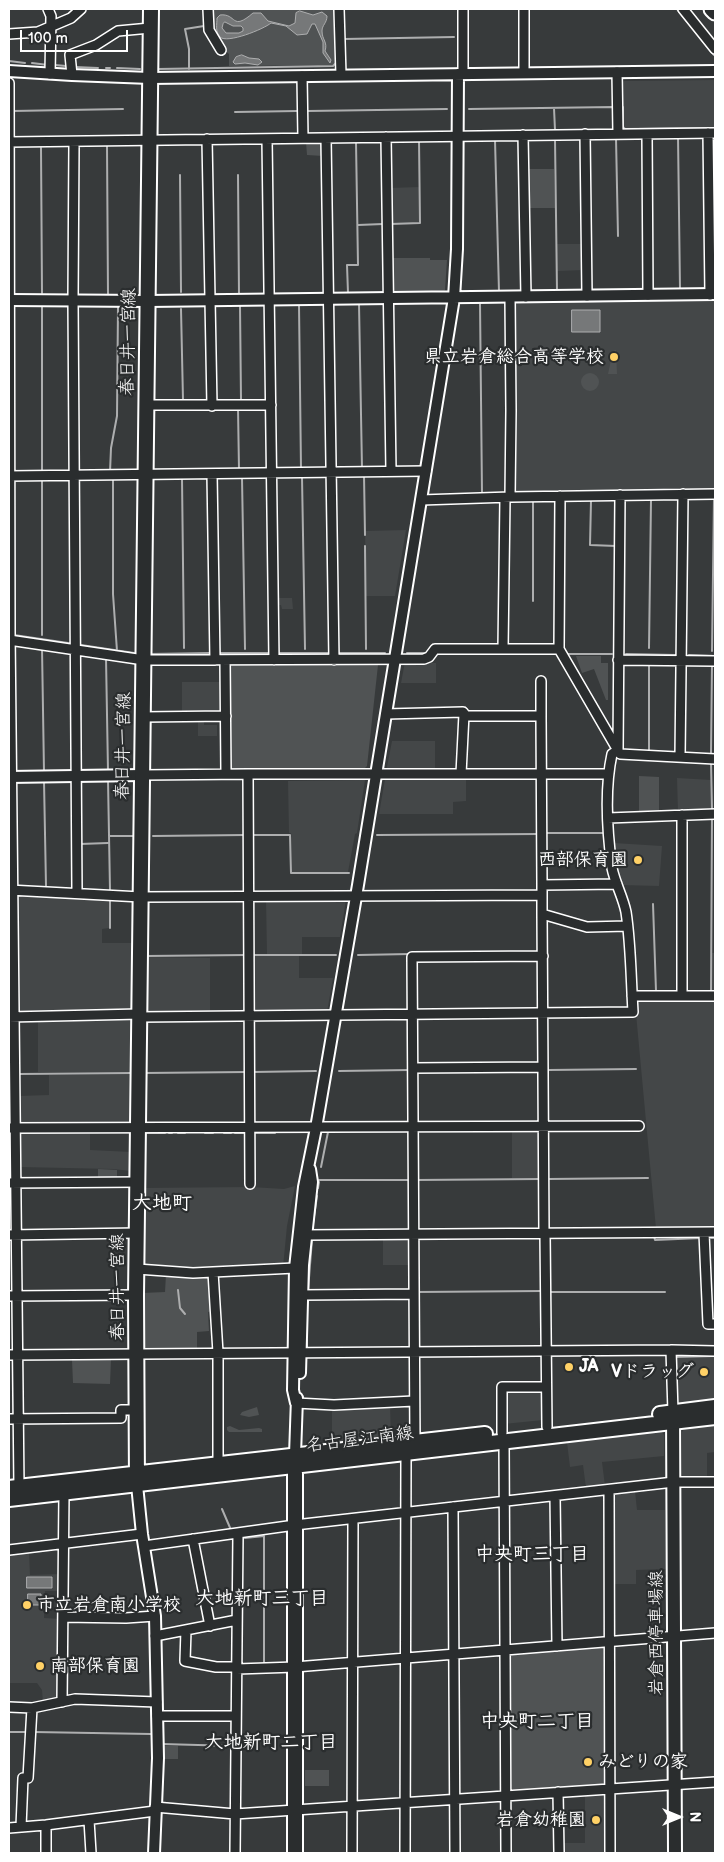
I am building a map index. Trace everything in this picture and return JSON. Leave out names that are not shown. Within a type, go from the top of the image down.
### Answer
[{"type":"highway","points":[[712,9],[715,12]]},
{"type":"main road","name":"春日井一宮線","points":[[138,1479],[136,1295],[151,9]]},
{"type":"main road","name":"名古屋江南線","points":[[14,1488],[138,1479],[296,1461],[415,1442],[503,1437],[673,1417],[715,1407]]},
{"type":"main road","name":"名古屋江南線","points":[[9,1499],[64,1493],[218,1464],[406,1454],[503,1437],[547,1427],[673,1417],[715,1417]]},
{"type":"main road","name":"岩倉西停車場線","points":[[673,1417],[675,1853]]},
{"type":"main road","points":[[295,1853],[296,1461]]},
{"type":"street","points":[[48,9],[51,16],[50,74]]},
{"type":"street","points":[[9,34],[38,32],[71,18],[81,9]]},
{"type":"street","points":[[208,9],[208,30],[221,50]]},
{"type":"street","points":[[339,9],[341,75]]},
{"type":"street","points":[[296,1461],[296,1403],[298,1392],[295,1268],[304,1187],[336,1015],[454,298],[458,249],[458,136],[463,9]]},
{"type":"street","points":[[524,9],[524,73]]},
{"type":"street","points":[[684,9],[715,49]]},
{"type":"street","points":[[72,75],[70,55],[96,45],[118,31],[150,28]]},
{"type":"street","points":[[9,71],[150,78],[715,71]]},
{"type":"street","points":[[617,72],[618,134]]},
{"type":"street","points":[[302,76],[303,138]]},
{"type":"street","points":[[9,83],[13,1355],[18,1419],[14,1488]]},
{"type":"street","points":[[9,142],[712,133],[713,294],[148,302],[9,300]]},
{"type":"street","points":[[585,134],[587,296]]},
{"type":"street","points":[[646,134],[648,295]]},
{"type":"street","points":[[524,135],[526,297]]},
{"type":"street","points":[[386,137],[391,471]]},
{"type":"street","points":[[266,138],[274,660]]},
{"type":"street","points":[[326,138],[334,660]]},
{"type":"street","points":[[207,139],[212,406]]},
{"type":"street","points":[[74,142],[73,300],[77,893]]},
{"type":"street","points":[[503,649],[512,410],[510,297]]},
{"type":"street","points":[[147,405],[270,405]]},
{"type":"street","points":[[9,476],[426,471]]},
{"type":"street","points":[[212,474],[215,660]]},
{"type":"street","points":[[680,757],[683,494]]},
{"type":"street","points":[[421,500],[715,494]]},
{"type":"street","points":[[618,750],[620,495]]},
{"type":"street","points":[[560,496],[559,649],[620,754],[715,759]]},
{"type":"street","points":[[10,640],[144,660],[424,659],[429,657],[435,649],[559,649]]},
{"type":"street","points":[[225,660],[226,774]]},
{"type":"street","points":[[618,660],[715,661]]},
{"type":"street","points":[[541,681],[547,1427]]},
{"type":"street","points":[[386,714],[463,712],[466,716],[541,716]]},
{"type":"street","points":[[461,774],[464,714]]},
{"type":"street","points":[[143,717],[226,716]]},
{"type":"street","points":[[12,1016],[412,1015],[632,1012],[627,926],[625,910],[612,870],[608,818],[608,774],[612,754],[618,750]]},
{"type":"street","points":[[10,777],[366,773],[608,774]]},
{"type":"street","points":[[248,774],[250,1184]]},
{"type":"street","points":[[608,818],[715,814]]},
{"type":"street","points":[[682,815],[682,996]]},
{"type":"street","points":[[542,885],[617,884]]},
{"type":"street","points":[[11,890],[141,897],[542,895]]},
{"type":"street","points":[[542,914],[588,927],[627,926]]},
{"type":"street","points":[[415,1442],[412,957],[543,956]]},
{"type":"street","points":[[632,996],[715,996]]},
{"type":"street","points":[[413,1068],[543,1067]]},
{"type":"street","points":[[12,1128],[639,1126]]},
{"type":"street","points":[[297,1353],[305,1235],[312,1182],[308,1163]]},
{"type":"street","points":[[13,1183],[138,1182]]},
{"type":"street","points":[[305,1235],[715,1232]]},
{"type":"street","points":[[704,1233],[708,1324],[715,1324]]},
{"type":"street","points":[[13,1235],[138,1234]]},
{"type":"street","points":[[137,1269],[193,1273],[295,1268]]},
{"type":"street","points":[[213,1272],[218,1353],[218,1464]]},
{"type":"street","points":[[301,1294],[414,1294]]},
{"type":"street","points":[[13,1296],[136,1295]]},
{"type":"street","points":[[671,1350],[673,1417]]},
{"type":"street","points":[[13,1355],[715,1351]]},
{"type":"street","points":[[506,1853],[502,1387],[546,1387]]},
{"type":"street","points":[[296,1403],[334,1405],[414,1401]]},
{"type":"street","points":[[9,1419],[121,1418],[121,1410],[137,1410]]},
{"type":"street","points":[[405,1853],[406,1454]]},
{"type":"street","points":[[138,1479],[142,1534],[155,1616],[156,1636],[158,1758],[154,1853]]},
{"type":"street","points":[[144,1546],[295,1525],[674,1482],[715,1482]]},
{"type":"street","points":[[608,1490],[610,1853]]},
{"type":"street","points":[[62,1702],[64,1493]]},
{"type":"street","points":[[555,1496],[557,1646]]},
{"type":"street","points":[[453,1507],[455,1853]]},
{"type":"street","points":[[352,1853],[353,1519]]},
{"type":"street","points":[[9,1550],[142,1534]]},
{"type":"street","points":[[235,1853],[238,1534]]},
{"type":"street","points":[[193,1539],[210,1626]]},
{"type":"street","points":[[63,1617],[126,1618],[155,1616]]},
{"type":"street","points":[[156,1636],[237,1620]]},
{"type":"street","points":[[186,1630],[185,1661],[216,1667],[237,1668],[295,1667],[352,1663],[715,1633]]},
{"type":"street","points":[[9,1707],[32,1708],[76,1699],[157,1702]]},
{"type":"street","points":[[21,1827],[23,1778],[28,1778],[32,1708]]},
{"type":"street","points":[[157,1716],[236,1716]]},
{"type":"street","points":[[9,1828],[89,1820],[155,1809],[235,1814],[715,1782]]},
{"type":"street","points":[[558,1792],[559,1853]]},
{"type":"street","points":[[89,1820],[91,1853]]},
{"type":"street","points":[[46,1825],[46,1853]]},
{"type":"shaded area","points":[[211,9],[336,9],[335,63],[333,65],[229,66],[229,54],[220,44],[214,33]]},
{"type":"shaded area","points":[[300,11],[313,15],[322,12],[327,16],[322,31],[326,45],[325,51],[331,60],[330,63],[323,53],[323,42],[315,24],[312,24],[307,34],[297,35],[286,26],[271,23],[254,32],[230,39],[224,39],[218,35],[217,18],[220,15],[241,21],[253,13],[261,13],[268,21],[289,26],[295,23],[296,13]],"holes":[[[225,22],[233,26],[241,26],[243,31],[239,33],[226,33],[222,28]]]},
{"type":"shaded area","points":[[242,55],[259,59],[262,62],[258,65],[235,64],[233,62],[236,57]]},
{"type":"shaded area","points":[[715,80],[715,128],[626,129],[624,127],[624,106],[621,106],[621,83],[624,81]]},
{"type":"shaded area","points":[[306,142],[320,142],[323,145],[323,156],[307,155]]},
{"type":"shaded area","points":[[527,169],[554,169],[555,208],[528,208]]},
{"type":"shaded area","points":[[419,187],[419,223],[389,223],[389,188]]},
{"type":"shaded area","points":[[557,244],[584,244],[584,270],[557,271]]},
{"type":"shaded area","points":[[390,258],[447,260],[445,290],[443,293],[394,293],[391,291]]},
{"type":"shaded area","name":"県立岩倉総合高等学校","points":[[715,300],[715,490],[514,493],[513,303]]},
{"type":"shaded area","points":[[572,310],[600,310],[600,332],[572,332]]},
{"type":"shaded area","points":[[616,350],[617,374],[608,374],[613,351]]},
{"type":"shaded area","points":[[590,373],[596,376],[599,382],[596,388],[590,391],[584,388],[581,382],[584,376]]},
{"type":"shaded area","points":[[406,530],[395,596],[366,596],[365,531]]},
{"type":"shaded area","points":[[278,598],[292,598],[293,609],[282,609],[281,605],[278,605]]},
{"type":"shaded area","points":[[576,656],[601,656],[601,663],[608,663],[608,700],[606,700],[594,669],[582,673]]},
{"type":"shaded area","points":[[405,662],[436,663],[436,683],[401,683]]},
{"type":"shaded area","points":[[229,664],[378,665],[367,766],[365,768],[231,769],[229,767]]},
{"type":"shaded area","points":[[182,682],[221,682],[221,711],[219,713],[182,713]]},
{"type":"shaded area","points":[[204,719],[204,725],[217,725],[217,736],[198,736],[198,720]]},
{"type":"shaded area","points":[[392,741],[435,741],[435,772],[386,772]]},
{"type":"shaded area","points":[[639,776],[659,777],[659,812],[639,813]]},
{"type":"shaded area","points":[[466,778],[466,801],[453,802],[453,814],[379,814],[385,779]]},
{"type":"shaded area","points":[[677,778],[711,780],[711,811],[678,812]]},
{"type":"shaded area","points":[[365,780],[357,833],[355,834],[348,872],[292,872],[288,781]]},
{"type":"shaded area","name":"西部保育園","points":[[614,843],[662,846],[659,886],[621,885],[616,872]]},
{"type":"shaded area","points":[[17,893],[109,899],[109,928],[102,929],[102,943],[135,943],[135,1009],[132,1012],[21,1013],[18,1011]]},
{"type":"shaded area","points":[[266,900],[346,900],[340,937],[302,937],[302,954],[267,954]]},
{"type":"shaded area","points":[[712,953],[715,953],[715,993],[712,993]]},
{"type":"shaded area","points":[[251,956],[299,956],[299,978],[333,978],[327,1012],[254,1013],[252,1010]]},
{"type":"shaded area","points":[[145,957],[210,958],[210,1013],[146,1014]]},
{"type":"shaded area","points":[[640,999],[715,1000],[715,1228],[656,1229],[635,1003]]},
{"type":"shaded area","points":[[134,1018],[134,1072],[38,1072],[38,1019]]},
{"type":"shaded area","points":[[133,1074],[131,1126],[18,1124],[18,1096],[49,1095],[49,1075]]},
{"type":"shaded area","points":[[512,1131],[539,1131],[540,1178],[512,1178]]},
{"type":"shaded area","points":[[18,1133],[90,1134],[90,1150],[132,1152],[131,1171],[19,1167]]},
{"type":"shaded area","points":[[98,1169],[117,1170],[117,1181],[98,1181]]},
{"type":"shaded area","points":[[295,1186],[287,1226],[283,1267],[214,1270],[144,1268],[142,1188],[251,1187],[284,1189]]},
{"type":"shaded area","points":[[383,1238],[411,1238],[411,1265],[383,1265]]},
{"type":"shaded area","points":[[166,1274],[208,1274],[211,1277],[213,1311],[208,1312],[209,1331],[197,1332],[197,1350],[145,1350],[142,1348],[142,1293],[165,1292]]},
{"type":"shaded area","points":[[715,1357],[715,1400],[680,1404],[677,1400],[675,1358]]},
{"type":"shaded area","points":[[111,1359],[110,1384],[73,1383],[72,1360]]},
{"type":"shaded area","points":[[505,1389],[543,1391],[543,1420],[504,1424]]},
{"type":"shaded area","points":[[390,1404],[391,1438],[332,1444],[332,1407]]},
{"type":"shaded area","points":[[257,1407],[259,1415],[249,1417],[240,1415],[242,1412]]},
{"type":"shaded area","points":[[715,1425],[715,1452],[707,1453],[707,1478],[685,1478],[682,1475],[682,1432],[685,1428]]},
{"type":"shaded area","points":[[230,1426],[239,1430],[259,1428],[262,1429],[262,1432],[229,1432],[227,1427]]},
{"type":"shaded area","points":[[661,1431],[664,1435],[664,1456],[602,1462],[605,1486],[586,1488],[583,1465],[570,1467],[567,1442]]},
{"type":"shaded area","points":[[635,1491],[637,1510],[665,1510],[666,1569],[636,1570],[636,1584],[612,1584],[612,1496],[614,1493]]},
{"type":"shaded area","name":"市立岩倉南小学校","points":[[29,1552],[30,1575],[61,1574],[62,1591],[45,1591],[44,1618],[61,1619],[60,1698],[43,1703],[42,1690],[37,1683],[9,1683],[9,1554]]},
{"type":"shaded area","points":[[27,1577],[52,1577],[52,1588],[27,1588]]},
{"type":"shaded area","points":[[28,1594],[41,1594],[41,1605],[28,1605]]},
{"type":"shaded area","points":[[600,1645],[605,1650],[607,1782],[605,1785],[513,1791],[510,1787],[509,1657],[514,1652]]},
{"type":"shaded area","points":[[163,1746],[178,1746],[178,1759],[163,1759]]},
{"type":"shaded area","points":[[305,1770],[329,1770],[329,1786],[305,1786]]},
{"type":"shaded area","name":"岩倉幼稚園","points":[[605,1794],[607,1796],[607,1853],[562,1853],[562,1843],[585,1843],[585,1795]]},
{"type":"waterway","points":[[677,9],[714,55]]},
{"type":"waterway","points":[[189,69],[189,49],[185,29],[204,26]]},
{"type":"waterway","points":[[344,39],[454,37]]},
{"type":"waterway","points":[[158,69],[333,66],[336,63],[336,47]]},
{"type":"waterway","points":[[9,61],[25,63]]},
{"type":"waterway","points":[[32,63],[48,65]]},
{"type":"waterway","points":[[55,65],[66,66]]},
{"type":"waterway","points":[[75,67],[98,68]]},
{"type":"waterway","points":[[117,68],[140,69]]},
{"type":"waterway","points":[[469,109],[613,107],[613,116]]},
{"type":"waterway","points":[[623,107],[623,127],[625,129],[715,128]]},
{"type":"waterway","points":[[554,108],[555,130]]},
{"type":"waterway","points":[[13,111],[123,109]]},
{"type":"waterway","points":[[308,111],[447,109]]},
{"type":"waterway","points":[[235,112],[297,111]]},
{"type":"waterway","points":[[678,136],[680,289]]},
{"type":"waterway","points":[[616,138],[618,236]]},
{"type":"waterway","points":[[555,139],[557,291]]},
{"type":"waterway","points":[[391,224],[420,223],[419,140]]},
{"type":"waterway","points":[[495,140],[499,292]]},
{"type":"waterway","points":[[348,293],[347,265],[358,265],[356,142]]},
{"type":"waterway","points":[[107,146],[108,296]]},
{"type":"waterway","points":[[41,148],[42,293]]},
{"type":"waterway","points":[[180,175],[181,292]]},
{"type":"waterway","points":[[238,175],[239,296]]},
{"type":"waterway","points":[[358,225],[383,224]]},
{"type":"waterway","points":[[639,300],[715,299]]},
{"type":"waterway","points":[[514,302],[604,301]]},
{"type":"waterway","points":[[465,303],[502,302]]},
{"type":"waterway","points":[[394,303],[442,303]]},
{"type":"waterway","points":[[480,303],[482,494]]},
{"type":"waterway","points":[[276,305],[324,304]]},
{"type":"waterway","points":[[335,304],[382,304]]},
{"type":"waterway","points":[[359,304],[362,469]]},
{"type":"waterway","points":[[299,305],[301,469]]},
{"type":"waterway","points":[[42,306],[42,471]]},
{"type":"waterway","points":[[240,306],[241,400]]},
{"type":"waterway","points":[[110,472],[111,448],[117,416],[118,307]]},
{"type":"waterway","points":[[181,309],[183,400]]},
{"type":"waterway","points":[[238,408],[239,470]]},
{"type":"waterway","points":[[364,475],[365,535]]},
{"type":"waterway","points":[[302,477],[305,649]]},
{"type":"waterway","points":[[113,478],[113,594],[117,651]]},
{"type":"waterway","points":[[182,478],[184,648]]},
{"type":"waterway","points":[[242,478],[245,649]]},
{"type":"waterway","points":[[42,479],[42,635]]},
{"type":"waterway","points":[[712,651],[714,498]]},
{"type":"waterway","points":[[649,648],[651,500]]},
{"type":"waterway","points":[[591,501],[590,545],[616,546]]},
{"type":"waterway","points":[[533,502],[533,601]]},
{"type":"waterway","points":[[365,546],[366,649]]},
{"type":"waterway","points":[[14,635],[68,643]]},
{"type":"waterway","points":[[81,645],[134,653]]},
{"type":"waterway","points":[[42,648],[44,772]]},
{"type":"waterway","points":[[150,654],[210,653]]},
{"type":"waterway","points":[[220,653],[269,653]]},
{"type":"waterway","points":[[280,653],[328,653]]},
{"type":"waterway","points":[[339,653],[385,653]]},
{"type":"waterway","points":[[407,653],[427,653]]},
{"type":"waterway","points":[[448,653],[558,654]]},
{"type":"waterway","points":[[567,654],[612,654]]},
{"type":"waterway","points":[[626,654],[675,655]]},
{"type":"waterway","points":[[689,655],[715,656]]},
{"type":"waterway","points":[[106,658],[108,771]]},
{"type":"waterway","points":[[649,664],[649,751]]},
{"type":"waterway","points":[[711,753],[712,665]]},
{"type":"waterway","points":[[711,762],[712,809]]},
{"type":"waterway","points":[[305,779],[346,778]]},
{"type":"waterway","points":[[155,779],[190,779]]},
{"type":"waterway","points":[[198,779],[242,779]]},
{"type":"waterway","points":[[254,779],[275,779]]},
{"type":"waterway","points":[[282,779],[296,779]]},
{"type":"waterway","points":[[108,780],[110,890]]},
{"type":"waterway","points":[[44,781],[46,886]]},
{"type":"waterway","points":[[711,992],[712,817]]},
{"type":"waterway","points":[[546,833],[605,833]]},
{"type":"waterway","points":[[377,835],[539,834]]},
{"type":"waterway","points":[[153,836],[245,835]]},
{"type":"waterway","points":[[252,835],[290,835],[291,873],[349,873]]},
{"type":"waterway","points":[[109,836],[136,836]]},
{"type":"waterway","points":[[80,844],[108,843]]},
{"type":"waterway","points":[[110,899],[110,928]]},
{"type":"waterway","points":[[653,904],[656,991]]},
{"type":"waterway","points":[[358,955],[410,954]]},
{"type":"waterway","points":[[146,956],[246,955]]},
{"type":"waterway","points":[[252,955],[336,955]]},
{"type":"waterway","points":[[505,1018],[540,1017]]},
{"type":"waterway","points":[[549,1070],[636,1069]]},
{"type":"waterway","points":[[339,1071],[409,1070]]},
{"type":"waterway","points":[[253,1072],[316,1071]]},
{"type":"waterway","points":[[144,1073],[247,1072]]},
{"type":"waterway","points":[[19,1074],[132,1073]]},
{"type":"waterway","points":[[321,1167],[328,1132],[347,1131]]},
{"type":"waterway","points":[[350,1131],[366,1131]]},
{"type":"waterway","points":[[20,1132],[35,1132]]},
{"type":"waterway","points":[[55,1132],[76,1132]]},
{"type":"waterway","points":[[90,1132],[96,1132]]},
{"type":"waterway","points":[[110,1132],[115,1132]]},
{"type":"waterway","points":[[120,1132],[129,1132]]},
{"type":"waterway","points":[[279,1132],[308,1132]]},
{"type":"waterway","points":[[145,1133],[165,1133]]},
{"type":"waterway","points":[[178,1133],[185,1133]]},
{"type":"waterway","points":[[205,1133],[213,1133]]},
{"type":"waterway","points":[[224,1133],[231,1133]]},
{"type":"waterway","points":[[235,1133],[245,1133]]},
{"type":"waterway","points":[[255,1133],[275,1133]]},
{"type":"waterway","points":[[548,1179],[648,1178]]},
{"type":"waterway","points":[[416,1180],[540,1179]]},
{"type":"waterway","points":[[319,1180],[411,1180]]},
{"type":"waterway","points":[[318,1188],[319,1182]]},
{"type":"waterway","points":[[312,1230],[317,1196]]},
{"type":"waterway","points":[[654,1236],[655,1240],[701,1238]]},
{"type":"waterway","points":[[308,1291],[312,1239]]},
{"type":"waterway","points":[[178,1290],[180,1308],[185,1314]]},
{"type":"waterway","points":[[417,1292],[542,1291]]},
{"type":"waterway","points":[[549,1292],[665,1292]]},
{"type":"waterway","points":[[307,1319],[307,1327]]},
{"type":"waterway","points":[[307,1340],[307,1348]]},
{"type":"waterway","points":[[677,1357],[715,1356]]},
{"type":"waterway","points":[[222,1509],[231,1530]]},
{"type":"waterway","points":[[245,1538],[264,1536],[264,1664]]},
{"type":"waterway","points":[[9,1732],[28,1732]]},
{"type":"waterway","points":[[34,1732],[151,1734]]},
{"type":"waterway","points":[[162,1744],[234,1746]]},
{"type":"place","name":"県立岩倉総合高等学校","points":[[614,357]]},
{"type":"place","name":"西部保育園","points":[[638,860]]},
{"type":"place","name":"JA","points":[[569,1367]]},
{"type":"place","name":"Vドラッグ","points":[[704,1372]]},
{"type":"place","name":"市立岩倉南小学校","points":[[27,1605]]},
{"type":"place","name":"南部保育園","points":[[40,1666]]},
{"type":"place","name":"みどりの家","points":[[588,1762]]},
{"type":"place","name":"岩倉幼稚園","points":[[596,1820]]},
{"type":"district","name":"大地町","points":[[162,1204]]},
{"type":"district","name":"中央町三丁目","points":[[532,1555]]},
{"type":"district","name":"大地新町三丁目","points":[[262,1599]]},
{"type":"district","name":"中央町二丁目","points":[[537,1722]]},
{"type":"district","name":"大地新町二丁目","points":[[271,1743]]}]
